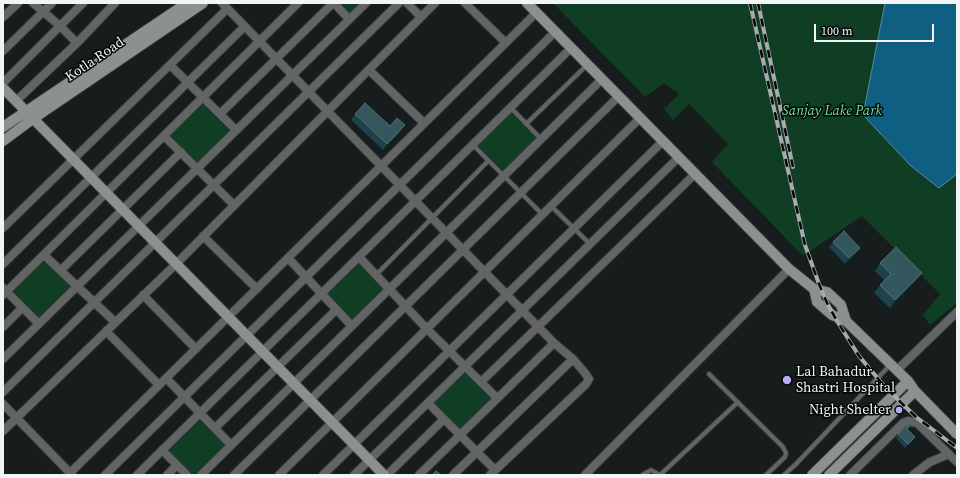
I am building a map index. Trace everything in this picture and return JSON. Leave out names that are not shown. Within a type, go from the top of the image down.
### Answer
[{"type":"street","points":[[3,17],[18,3]]},
{"type":"street","points":[[33,3],[60,26],[76,43]]},
{"type":"street","points":[[3,51],[52,3]]},
{"type":"street","points":[[3,83],[84,3]]},
{"type":"street","points":[[16,102],[115,3]]},
{"type":"street","name":"Kotla Road","points":[[3,127],[26,110],[187,3]]},
{"type":"street","name":"Kotla Road","points":[[3,141],[34,118],[203,3]]},
{"type":"street","points":[[39,324],[4,292],[298,3]]},
{"type":"street","points":[[220,114],[333,3],[349,19]]},
{"type":"street","points":[[3,359],[366,3]]},
{"type":"street","points":[[3,392],[399,3]]},
{"type":"street","points":[[407,3],[421,17]]},
{"type":"street","points":[[3,431],[176,264],[435,3]]},
{"type":"street","points":[[465,3],[506,43]]},
{"type":"street","points":[[527,3],[696,173],[788,269],[814,289],[827,292],[841,305],[846,321],[908,382],[957,434]]},
{"type":"street","points":[[3,228],[170,65],[225,6],[506,295],[554,343],[573,359],[586,373],[589,379],[586,384],[492,473],[477,452],[428,403]]},
{"type":"street","points":[[3,404],[71,474],[166,378],[536,13]]},
{"type":"street","points":[[3,264],[244,27]]},
{"type":"street","points":[[105,475],[555,32]]},
{"type":"street","points":[[137,475],[571,48]]},
{"type":"street","points":[[170,65],[236,130]]},
{"type":"street","points":[[368,70],[424,123]]},
{"type":"street","points":[[201,475],[602,79]]},
{"type":"street","points":[[3,88],[385,475],[444,419]]},
{"type":"street","points":[[234,475],[619,96]]},
{"type":"street","points":[[279,475],[640,118]]},
{"type":"street","points":[[164,136],[234,205]]},
{"type":"street","points":[[323,475],[663,141]]},
{"type":"street","points":[[61,270],[181,152]]},
{"type":"street","points":[[354,475],[680,157]]},
{"type":"street","points":[[481,382],[696,173]]},
{"type":"street","points":[[203,236],[257,289]]},
{"type":"street","points":[[44,254],[115,322]]},
{"type":"street","points":[[359,257],[427,329],[497,398]]},
{"type":"street","points":[[288,258],[352,326]]},
{"type":"street","points":[[584,475],[788,269]]},
{"type":"street","points":[[143,296],[196,349]]},
{"type":"street","points":[[3,327],[22,308]]},
{"type":"street","points":[[215,428],[336,310]]},
{"type":"street","points":[[893,367],[957,312]]},
{"type":"street","points":[[106,332],[159,385]]},
{"type":"street","points":[[419,475],[554,343]]},
{"type":"street","points":[[453,475],[573,359]]},
{"type":"street","points":[[166,378],[231,445]]},
{"type":"street","points":[[812,475],[908,382]]},
{"type":"street","points":[[829,475],[916,391]]},
{"type":"street","points":[[850,475],[903,423],[908,421],[917,423],[957,462]]},
{"type":"street","points":[[162,450],[187,475]]},
{"type":"street","points":[[913,475],[930,462],[949,454]]},
{"type":"street","points":[[167,475],[177,465]]},
{"type":"lane","points":[[526,124],[587,64]]},
{"type":"lane","points":[[511,108],[541,140]]},
{"type":"lane","points":[[473,145],[542,214]]},
{"type":"lane","points":[[376,275],[488,161]]},
{"type":"lane","points":[[551,206],[590,244]]},
{"type":"lane","points":[[784,475],[893,367]]},
{"type":"lane","points":[[709,374],[782,447],[786,453],[785,457],[766,475]]},
{"type":"lane","points":[[642,475],[651,470],[660,475],[738,402]]},
{"type":"green space","points":[[337,3],[362,3],[349,16]]},
{"type":"green space","name":"Sanjay Lake Park","points":[[553,3],[957,3],[957,303],[930,325],[923,315],[940,294],[862,216],[803,256],[712,162],[728,144],[689,104],[673,120],[664,109],[679,94],[664,83],[645,97]]},
{"type":"green space","points":[[201,102],[231,132],[197,165],[167,136]]},
{"type":"green space","points":[[510,111],[539,140],[506,173],[476,144]]},
{"type":"green space","points":[[44,258],[73,288],[40,321],[10,291]]},
{"type":"green space","points":[[359,262],[386,290],[352,323],[325,295]]},
{"type":"green space","points":[[465,369],[494,399],[461,432],[431,403]]},
{"type":"green space","points":[[199,416],[228,446],[199,475],[191,475],[165,449]]},
{"type":"water","points":[[885,3],[957,3],[957,174],[939,188],[911,166],[863,115]]},
{"type":"building","points":[[365,103],[390,126],[397,118],[405,125],[387,144],[355,114]]},
{"type":"building","points":[[844,231],[860,248],[849,258],[833,242]]},
{"type":"building","points":[[896,247],[922,273],[895,300],[880,285],[891,274],[880,263]]},
{"type":"building","points":[[910,423],[911,425],[907,429],[915,437],[908,444],[898,434]]},
{"type":"building","points":[[436,471],[441,475],[432,475]]},
{"type":"railway","points":[[750,3],[805,245],[827,303],[859,356],[885,387],[916,417],[957,448]]},
{"type":"railway","points":[[758,3],[793,167]]},
{"type":"place","name":"Lal Bahadur Shastri Hospital","points":[[787,380]]},
{"type":"place","name":"Night Shelter","points":[[899,410]]}]
